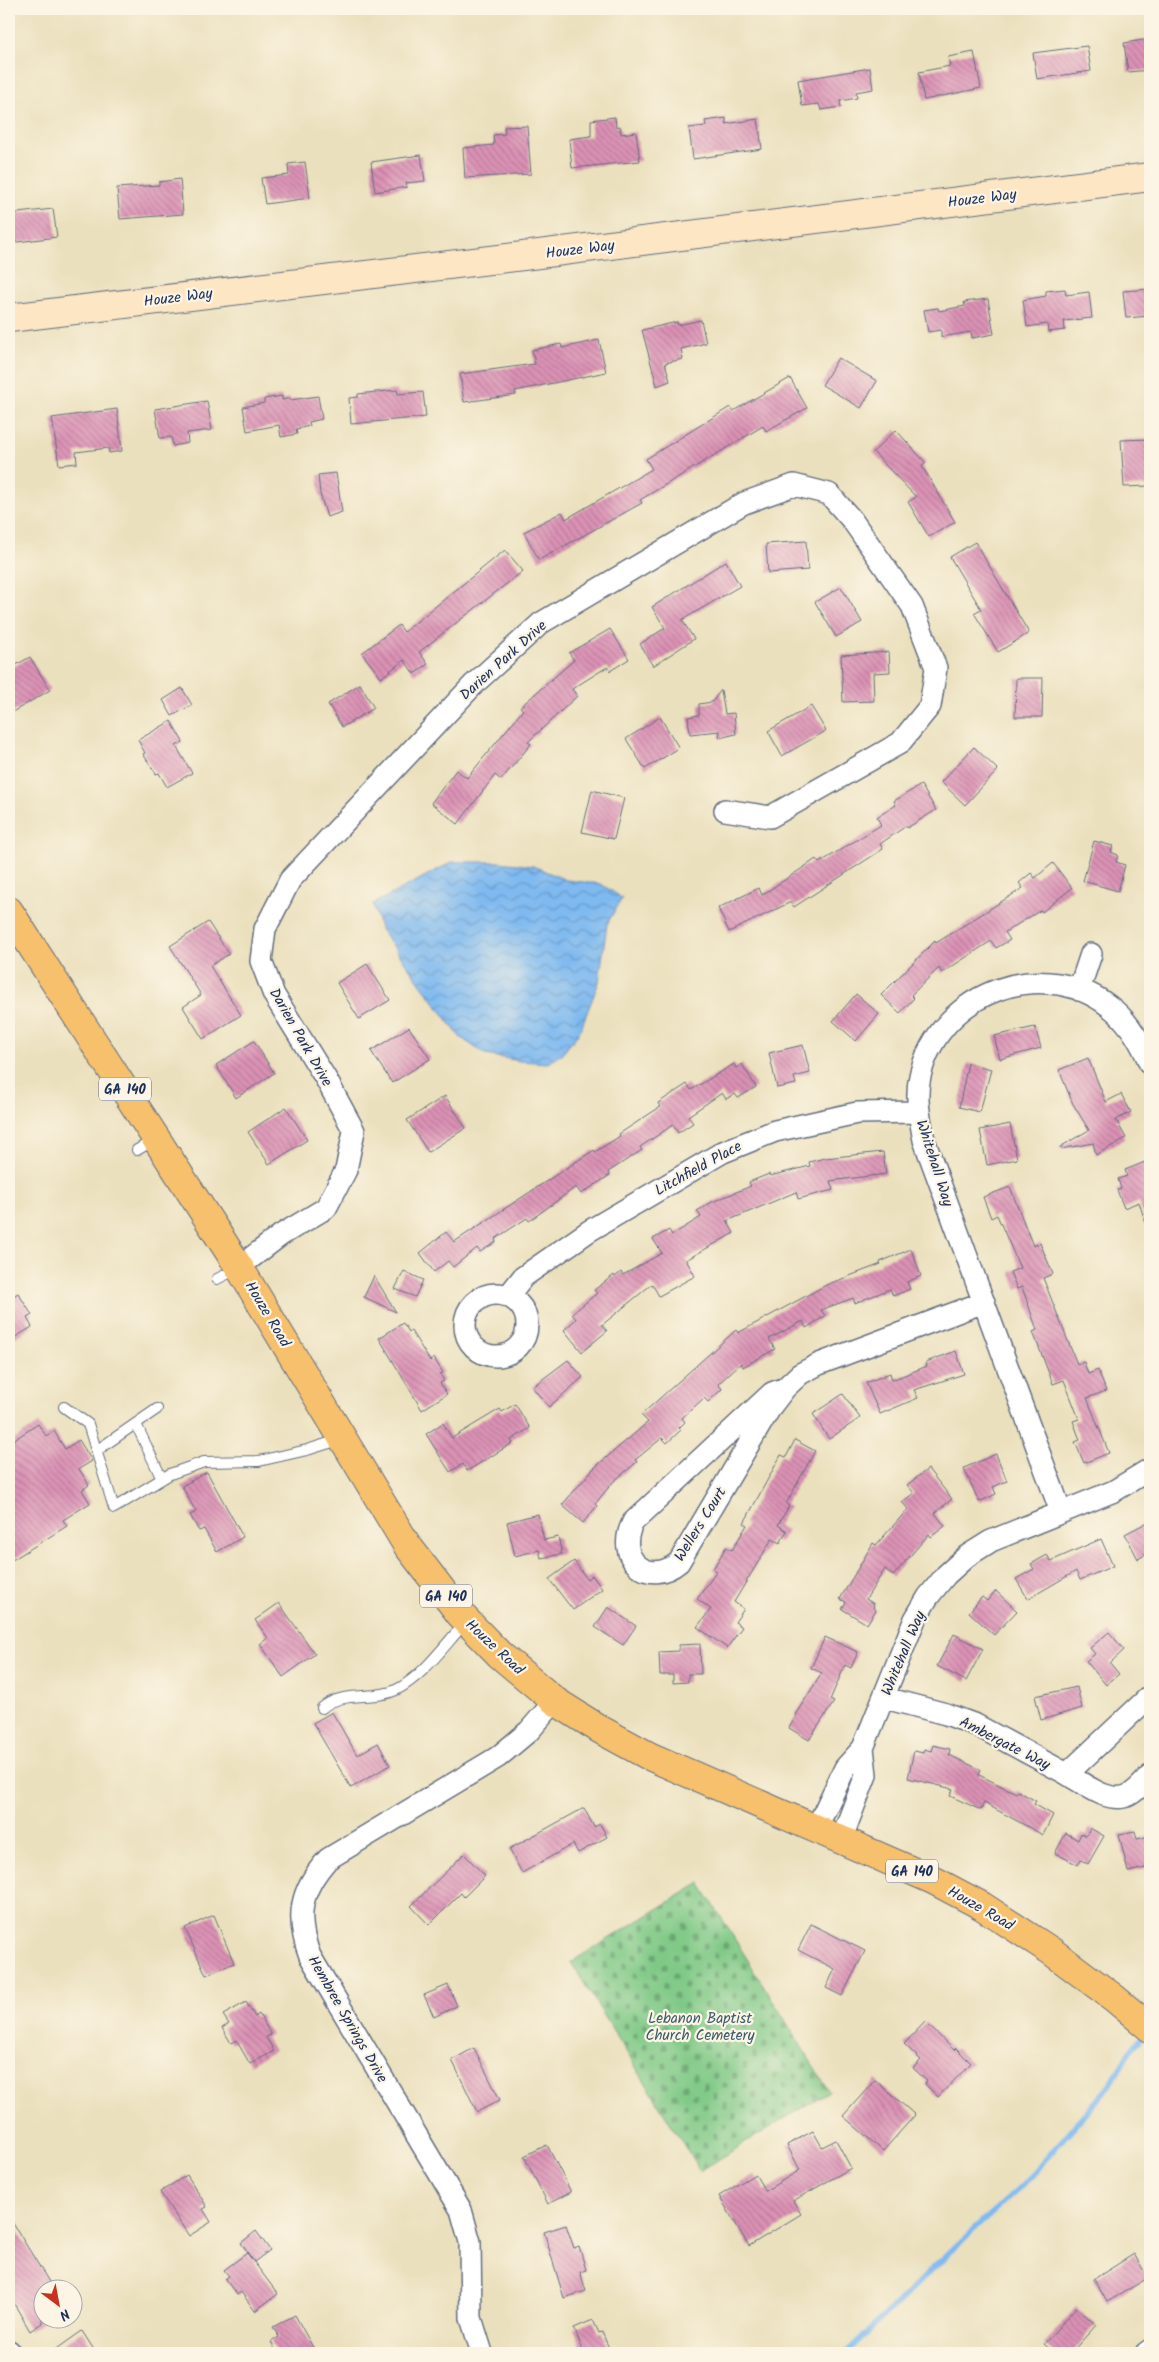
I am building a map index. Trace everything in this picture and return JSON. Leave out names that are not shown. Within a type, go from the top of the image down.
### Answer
[{"type":"main road","name":"Houze Road","points":[[9,911],[147,1144],[228,1273],[342,1438],[407,1545],[466,1621],[500,1655],[555,1701],[601,1730],[649,1756],[933,1880],[982,1906],[1051,1951],[1114,1998],[1150,2028]]},
{"type":"street","name":"Houze Way","points":[[9,318],[1150,177]]},
{"type":"street","name":"Darien Park Drive","points":[[228,1273],[281,1235],[326,1208],[346,1170],[354,1131],[326,1079],[274,995],[261,961],[265,929],[290,880],[474,684],[541,622],[744,503],[794,485],[829,494],[852,520],[912,606],[936,668],[930,706],[900,743],[770,817],[725,810]]},
{"type":"street","points":[[1079,990],[1091,954]]},
{"type":"street","name":"Whitehall Way","points":[[1061,1512],[924,1140],[919,1112],[920,1077],[929,1050],[944,1026],[967,1005],[990,992],[1020,984],[1048,983],[1079,990],[1097,999],[1129,1025],[1141,1042],[1150,1064]]},
{"type":"street","name":"Litchfield Place","points":[[508,1296],[523,1276],[589,1231],[723,1152],[775,1131],[857,1113],[919,1112]]},
{"type":"street","name":"Wellers Court","points":[[784,1388],[772,1393],[633,1522],[627,1533],[626,1546],[630,1557],[638,1566],[647,1571],[658,1572],[672,1569],[679,1562],[772,1405],[784,1388],[800,1374],[819,1364],[984,1302]]},
{"type":"street","name":"Whitehall Way","points":[[863,1748],[916,1619],[928,1597],[946,1575],[967,1556],[991,1541],[1114,1491],[1150,1469]]},
{"type":"street","points":[[1067,1774],[1150,1696]]},
{"type":"street","name":"Ambergate Way","points":[[884,1698],[946,1714],[976,1725],[1106,1796],[1120,1798],[1130,1795],[1150,1776]]},
{"type":"street","name":"Hembree Springs Drive","points":[[482,2353],[471,2318],[470,2242],[461,2210],[310,1956],[301,1924],[302,1906],[311,1880],[328,1858],[498,1757],[529,1731],[555,1701]]},
{"type":"street","points":[[816,1829],[845,1768],[863,1748]]},
{"type":"street","points":[[841,1840],[866,1775],[863,1748]]},
{"type":"street","points":[[1146,2353],[1150,2350]]},
{"type":"lane","points":[[64,1408],[88,1424],[114,1508],[170,1474],[204,1462],[259,1461],[307,1450],[342,1438]]},
{"type":"lane","points":[[96,1451],[157,1409]]},
{"type":"lane","points":[[136,1424],[162,1479]]},
{"type":"lane","points":[[322,1708],[338,1700],[355,1696],[371,1697],[396,1690],[429,1664],[466,1621]]},
{"type":"green space","name":"Lebanon Baptist Church Cemetery","points":[[700,1883],[829,2091],[700,2171],[571,1962]]},
{"type":"water","points":[[452,862],[500,862],[533,866],[566,880],[601,884],[622,898],[607,924],[599,982],[579,1033],[562,1054],[548,1063],[520,1061],[486,1055],[460,1037],[380,928],[373,904]]},
{"type":"building","points":[[1150,39],[1150,70],[1128,72],[1124,43]]},
{"type":"building","points":[[1087,46],[1091,71],[1037,79],[1033,53]]},
{"type":"building","points":[[974,52],[981,88],[924,100],[919,72],[950,66],[948,57]]},
{"type":"building","points":[[870,68],[873,89],[856,92],[857,98],[840,101],[841,107],[821,110],[819,104],[802,106],[798,80]]},
{"type":"building","points":[[615,117],[616,127],[620,126],[621,134],[636,132],[640,161],[572,168],[569,139],[591,136],[591,120]]},
{"type":"building","points":[[726,118],[726,124],[758,119],[762,149],[693,159],[689,128],[706,126],[705,121]]},
{"type":"building","points":[[527,126],[531,174],[465,178],[463,148],[494,145],[493,135],[505,134],[504,127]]},
{"type":"building","points":[[421,155],[425,181],[406,183],[407,187],[375,192],[371,162]]},
{"type":"building","points":[[305,162],[310,198],[265,204],[261,178],[289,175],[288,164]]},
{"type":"building","points":[[180,179],[183,214],[120,219],[117,188],[159,185],[159,182]]},
{"type":"building","points":[[53,209],[57,237],[9,243],[9,214]]},
{"type":"building","points":[[1065,289],[1066,295],[1089,292],[1092,318],[1064,321],[1065,330],[1048,332],[1047,324],[1027,327],[1023,300],[1046,296],[1046,291]]},
{"type":"building","points":[[1150,289],[1150,316],[1126,318],[1123,291]]},
{"type":"building","points":[[988,299],[994,334],[972,338],[971,332],[941,337],[941,330],[928,332],[924,310],[938,308],[939,311],[965,306],[964,302]]},
{"type":"building","points":[[701,320],[706,343],[681,349],[683,359],[665,363],[670,381],[657,386],[642,330],[677,322],[678,325]]},
{"type":"building","points":[[599,340],[606,372],[515,391],[516,395],[464,402],[460,374],[535,364],[532,350],[561,344],[562,348]]},
{"type":"building","points":[[838,358],[877,381],[861,408],[822,385]]},
{"type":"building","points":[[790,378],[807,408],[766,431],[763,426],[640,500],[642,503],[539,560],[524,532],[562,512],[566,519],[652,469],[646,459],[730,407],[733,411]]},
{"type":"building","points":[[397,390],[398,394],[423,392],[426,417],[351,424],[349,398],[358,397],[358,394]]},
{"type":"building","points":[[282,396],[282,400],[290,398],[290,400],[318,396],[322,419],[309,422],[310,426],[296,429],[297,434],[281,437],[279,425],[247,431],[243,407],[264,403],[264,399]]},
{"type":"building","points":[[207,401],[212,430],[187,433],[188,443],[173,446],[171,437],[160,438],[155,409]]},
{"type":"building","points":[[117,409],[122,451],[109,453],[108,448],[76,452],[77,463],[59,465],[52,418]]},
{"type":"building","points":[[896,430],[926,463],[922,466],[955,522],[929,537],[908,502],[916,497],[873,452]]},
{"type":"building","points":[[1150,439],[1150,486],[1124,487],[1121,440]]},
{"type":"building","points":[[336,473],[342,512],[327,517],[320,494],[318,475]]},
{"type":"building","points":[[806,541],[808,570],[768,573],[766,544]]},
{"type":"building","points":[[975,542],[1029,633],[998,652],[974,613],[981,609],[950,557]]},
{"type":"building","points":[[505,550],[523,571],[419,652],[428,664],[414,674],[404,660],[381,678],[362,653],[399,625],[404,632]]},
{"type":"building","points":[[726,561],[740,586],[682,620],[694,639],[653,666],[640,644],[665,628],[652,607]]},
{"type":"building","points":[[841,587],[862,622],[836,637],[815,602]]},
{"type":"building","points":[[610,629],[629,659],[610,671],[607,667],[572,689],[577,696],[528,742],[531,744],[501,780],[495,775],[458,824],[431,803],[456,770],[467,778],[523,710],[520,707],[574,660],[569,653]]},
{"type":"building","points":[[889,652],[890,672],[873,673],[874,701],[843,702],[841,655]]},
{"type":"building","points":[[30,657],[50,690],[9,714],[9,669]]},
{"type":"building","points":[[1016,678],[1043,678],[1042,717],[1015,717]]},
{"type":"building","points":[[360,684],[374,708],[342,727],[328,704]]},
{"type":"building","points":[[182,688],[192,705],[172,716],[163,700]]},
{"type":"building","points":[[721,690],[725,714],[734,713],[736,734],[719,738],[720,731],[690,734],[688,717],[699,715],[699,704],[712,702]]},
{"type":"building","points":[[811,706],[826,731],[782,756],[768,731]]},
{"type":"building","points":[[660,717],[679,748],[645,769],[626,739]]},
{"type":"building","points":[[171,721],[183,742],[176,746],[192,773],[167,787],[159,773],[156,774],[143,754],[145,753],[138,740]]},
{"type":"building","points":[[974,747],[998,770],[965,805],[941,782]]},
{"type":"building","points":[[921,785],[936,810],[907,828],[906,826],[880,844],[883,849],[794,907],[791,902],[729,932],[718,908],[759,888],[762,895],[816,859],[819,863],[881,825],[877,817],[896,805],[894,801]]},
{"type":"building","points":[[592,790],[624,798],[614,839],[582,832]]},
{"type":"building","points":[[1094,841],[1113,846],[1111,852],[1118,855],[1116,862],[1125,865],[1118,891],[1083,881]]},
{"type":"building","points":[[1053,863],[1072,888],[1042,912],[1041,910],[1005,932],[1010,940],[996,948],[991,941],[942,973],[939,968],[911,995],[914,998],[900,1013],[881,995],[935,941],[936,943],[1023,888],[1019,883],[1031,873],[1035,878]]},
{"type":"building","points":[[208,922],[229,954],[210,966],[241,1015],[203,1039],[183,1007],[201,995],[170,946]]},
{"type":"building","points":[[367,964],[390,1000],[359,1019],[337,983]]},
{"type":"building","points":[[856,994],[879,1014],[856,1041],[833,1021]]},
{"type":"building","points":[[409,1027],[430,1059],[392,1083],[371,1051]]},
{"type":"building","points":[[1035,1027],[1041,1048],[1000,1059],[994,1036]]},
{"type":"building","points":[[254,1041],[274,1073],[236,1098],[216,1065]]},
{"type":"building","points":[[803,1045],[810,1073],[794,1077],[796,1084],[777,1088],[769,1053]]},
{"type":"building","points":[[1088,1058],[1106,1102],[1121,1094],[1131,1112],[1116,1120],[1126,1138],[1096,1155],[1093,1143],[1061,1149],[1060,1147],[1089,1130],[1073,1104],[1059,1070]]},
{"type":"building","points":[[968,1063],[991,1069],[980,1112],[959,1107]]},
{"type":"building","points":[[734,1064],[736,1068],[742,1064],[756,1087],[738,1098],[735,1094],[726,1099],[722,1093],[688,1116],[693,1123],[678,1133],[673,1125],[640,1147],[642,1150],[608,1172],[610,1175],[581,1194],[576,1187],[529,1221],[527,1218],[495,1239],[496,1242],[480,1252],[477,1248],[453,1267],[448,1261],[434,1272],[420,1253],[446,1232],[454,1242],[594,1150],[595,1152],[620,1136],[619,1134],[660,1107],[658,1103],[687,1084],[691,1090]]},
{"type":"building","points":[[445,1096],[466,1128],[428,1152],[407,1120]]},
{"type":"building","points":[[286,1107],[307,1140],[269,1164],[248,1132]]},
{"type":"building","points":[[1010,1124],[1017,1159],[987,1165],[980,1130]]},
{"type":"building","points":[[883,1152],[886,1174],[830,1181],[833,1190],[798,1199],[796,1192],[727,1221],[734,1233],[686,1260],[695,1276],[659,1296],[652,1284],[602,1325],[607,1331],[582,1352],[564,1330],[576,1319],[572,1314],[597,1293],[594,1290],[614,1275],[615,1277],[621,1272],[623,1275],[662,1253],[653,1239],[669,1230],[672,1235],[701,1217],[697,1211],[712,1202],[751,1186],[749,1182],[769,1174],[770,1176],[810,1166],[809,1162],[825,1158]]},
{"type":"building","points":[[1150,1160],[1150,1227],[1147,1228],[1139,1202],[1124,1208],[1117,1190],[1121,1189],[1118,1179],[1127,1176],[1125,1170]]},
{"type":"building","points":[[1010,1187],[1033,1246],[1040,1243],[1053,1274],[1043,1278],[1077,1364],[1084,1362],[1088,1374],[1098,1370],[1106,1391],[1087,1398],[1109,1453],[1084,1463],[1075,1442],[1080,1440],[1073,1421],[1079,1419],[1064,1380],[1053,1384],[1033,1332],[1037,1330],[1022,1287],[1017,1289],[1010,1272],[1020,1268],[997,1215],[991,1218],[983,1197]]},
{"type":"building","points":[[911,1249],[921,1276],[907,1282],[910,1289],[893,1296],[890,1289],[855,1303],[853,1298],[821,1310],[825,1316],[806,1328],[803,1321],[769,1339],[775,1349],[743,1367],[741,1363],[718,1384],[722,1389],[708,1402],[704,1398],[682,1418],[685,1422],[679,1428],[681,1430],[667,1443],[662,1438],[635,1460],[637,1462],[613,1482],[595,1504],[597,1506],[583,1523],[562,1505],[593,1469],[648,1422],[641,1415],[736,1330],[738,1333],[826,1285],[881,1264],[880,1262]]},
{"type":"building","points":[[404,1271],[423,1280],[415,1297],[395,1289]]},
{"type":"building","points":[[374,1276],[396,1312],[364,1297]]},
{"type":"building","points":[[18,1293],[32,1315],[27,1318],[32,1327],[9,1341],[9,1299]]},
{"type":"building","points":[[403,1323],[409,1332],[411,1331],[430,1361],[434,1358],[443,1373],[440,1374],[444,1381],[440,1383],[447,1394],[422,1410],[379,1338]]},
{"type":"building","points":[[956,1351],[964,1374],[914,1390],[918,1398],[880,1414],[866,1383],[890,1373],[892,1380],[927,1366],[926,1362]]},
{"type":"building","points":[[568,1360],[583,1377],[549,1407],[532,1387]]},
{"type":"building","points":[[843,1394],[860,1418],[829,1439],[813,1414]]},
{"type":"building","points":[[515,1404],[530,1428],[511,1440],[513,1443],[467,1471],[463,1464],[450,1472],[426,1434],[443,1423],[452,1438],[500,1409],[502,1412]]},
{"type":"building","points":[[38,1424],[46,1436],[54,1431],[65,1449],[79,1440],[92,1461],[79,1469],[89,1485],[82,1490],[90,1503],[63,1520],[67,1526],[9,1562],[9,1443]]},
{"type":"building","points":[[795,1440],[815,1451],[786,1504],[789,1506],[778,1525],[787,1531],[780,1543],[772,1539],[734,1602],[744,1609],[735,1622],[742,1627],[727,1648],[697,1627],[711,1609],[697,1599],[717,1571],[713,1569],[726,1547],[732,1550],[747,1525],[744,1523],[781,1455],[786,1457]]},
{"type":"building","points":[[996,1454],[1007,1481],[993,1487],[996,1494],[979,1502],[964,1468]]},
{"type":"building","points":[[928,1469],[952,1499],[935,1513],[945,1526],[931,1537],[929,1534],[893,1576],[885,1569],[866,1599],[874,1604],[873,1608],[876,1610],[867,1624],[842,1609],[846,1602],[840,1599],[873,1543],[876,1545],[908,1509],[902,1502],[914,1493],[907,1485]]},
{"type":"building","points":[[207,1472],[243,1537],[217,1552],[204,1529],[199,1531],[190,1515],[196,1512],[182,1486]]},
{"type":"building","points":[[538,1514],[544,1540],[558,1537],[562,1554],[541,1558],[539,1550],[515,1556],[507,1522]]},
{"type":"building","points":[[1150,1521],[1150,1552],[1138,1559],[1125,1534]]},
{"type":"building","points":[[1101,1539],[1113,1566],[1080,1580],[1076,1571],[1028,1599],[1016,1579],[1034,1569],[1031,1564],[1047,1555],[1051,1561]]},
{"type":"building","points":[[574,1561],[587,1579],[592,1575],[602,1589],[573,1610],[549,1579]]},
{"type":"building","points":[[996,1591],[1017,1611],[994,1635],[969,1612],[982,1597],[987,1601]]},
{"type":"building","points":[[279,1603],[315,1654],[283,1677],[260,1644],[268,1638],[255,1620]]},
{"type":"building","points":[[608,1607],[636,1626],[623,1645],[595,1627]]},
{"type":"building","points":[[1109,1632],[1124,1650],[1110,1663],[1119,1674],[1106,1685],[1086,1661],[1095,1654],[1090,1648]]},
{"type":"building","points":[[954,1634],[983,1649],[966,1681],[937,1666]]},
{"type":"building","points":[[825,1637],[858,1652],[851,1668],[845,1665],[830,1700],[834,1702],[809,1740],[789,1728],[795,1715],[822,1673],[811,1668]]},
{"type":"building","points":[[700,1644],[701,1674],[688,1674],[688,1682],[673,1683],[673,1675],[660,1675],[659,1652],[679,1651],[679,1645]]},
{"type":"building","points":[[1077,1687],[1082,1708],[1041,1720],[1035,1696]]},
{"type":"building","points":[[332,1712],[357,1755],[378,1743],[390,1765],[351,1788],[313,1723]]},
{"type":"building","points":[[933,1745],[950,1749],[949,1755],[981,1770],[979,1775],[1016,1793],[1018,1791],[1036,1801],[1034,1804],[1053,1815],[1043,1835],[984,1803],[981,1810],[950,1796],[953,1789],[908,1778],[914,1751],[923,1753],[924,1749],[931,1751]]},
{"type":"building","points":[[584,1808],[594,1827],[600,1824],[607,1837],[578,1853],[573,1844],[522,1873],[509,1849]]},
{"type":"building","points":[[1090,1828],[1104,1836],[1088,1864],[1081,1860],[1078,1865],[1055,1853],[1066,1833],[1078,1840],[1081,1833],[1086,1836]]},
{"type":"building","points":[[1135,1831],[1137,1839],[1150,1836],[1150,1867],[1128,1872],[1119,1834]]},
{"type":"building","points":[[464,1854],[485,1876],[464,1897],[461,1893],[429,1925],[411,1906]]},
{"type":"building","points":[[214,1915],[234,1963],[206,1975],[185,1928]]},
{"type":"building","points":[[811,1924],[865,1951],[842,1996],[826,1988],[835,1969],[798,1950]]},
{"type":"building","points":[[448,1985],[457,2006],[434,2017],[424,1995]]},
{"type":"building","points":[[246,2002],[255,2017],[259,2014],[271,2035],[266,2037],[274,2051],[250,2064],[236,2040],[231,2043],[222,2028],[229,2024],[223,2015]]},
{"type":"building","points":[[925,2022],[954,2050],[956,2048],[971,2063],[938,2097],[925,2084],[927,2081],[913,2068],[921,2060],[904,2044]]},
{"type":"building","points":[[474,2048],[500,2100],[477,2112],[452,2060]]},
{"type":"building","points":[[875,2080],[915,2115],[883,2151],[843,2116]]},
{"type":"building","points":[[813,2131],[822,2147],[836,2140],[851,2168],[793,2201],[801,2214],[749,2246],[719,2196],[755,2174],[765,2191],[800,2170],[787,2145]]},
{"type":"building","points":[[547,2145],[571,2192],[548,2204],[524,2156]]},
{"type":"building","points":[[187,2175],[207,2207],[203,2209],[211,2222],[189,2236],[160,2192]]},
{"type":"building","points":[[9,2217],[48,2280],[32,2280],[32,2330],[30,2331],[9,2295]]},
{"type":"building","points":[[566,2225],[574,2248],[579,2246],[586,2270],[580,2272],[586,2291],[564,2298],[544,2232]]},
{"type":"building","points":[[256,2231],[270,2250],[254,2262],[241,2243]]},
{"type":"building","points":[[247,2253],[278,2294],[255,2311],[241,2292],[237,2295],[225,2279],[229,2276],[224,2270]]},
{"type":"building","points":[[1134,2254],[1148,2278],[1107,2302],[1094,2279]]},
{"type":"building","points":[[1076,2307],[1096,2325],[1071,2353],[1054,2353],[1044,2344]]},
{"type":"building","points":[[295,2315],[316,2353],[277,2353],[271,2342],[279,2337],[273,2327]]},
{"type":"building","points":[[593,2320],[599,2333],[602,2332],[611,2353],[584,2353],[574,2328]]},
{"type":"building","points":[[82,2331],[96,2353],[51,2353]]},
{"type":"waterway","points":[[846,2353],[958,2244],[1022,2186],[1111,2084],[1130,2051],[1146,2033]]}]
